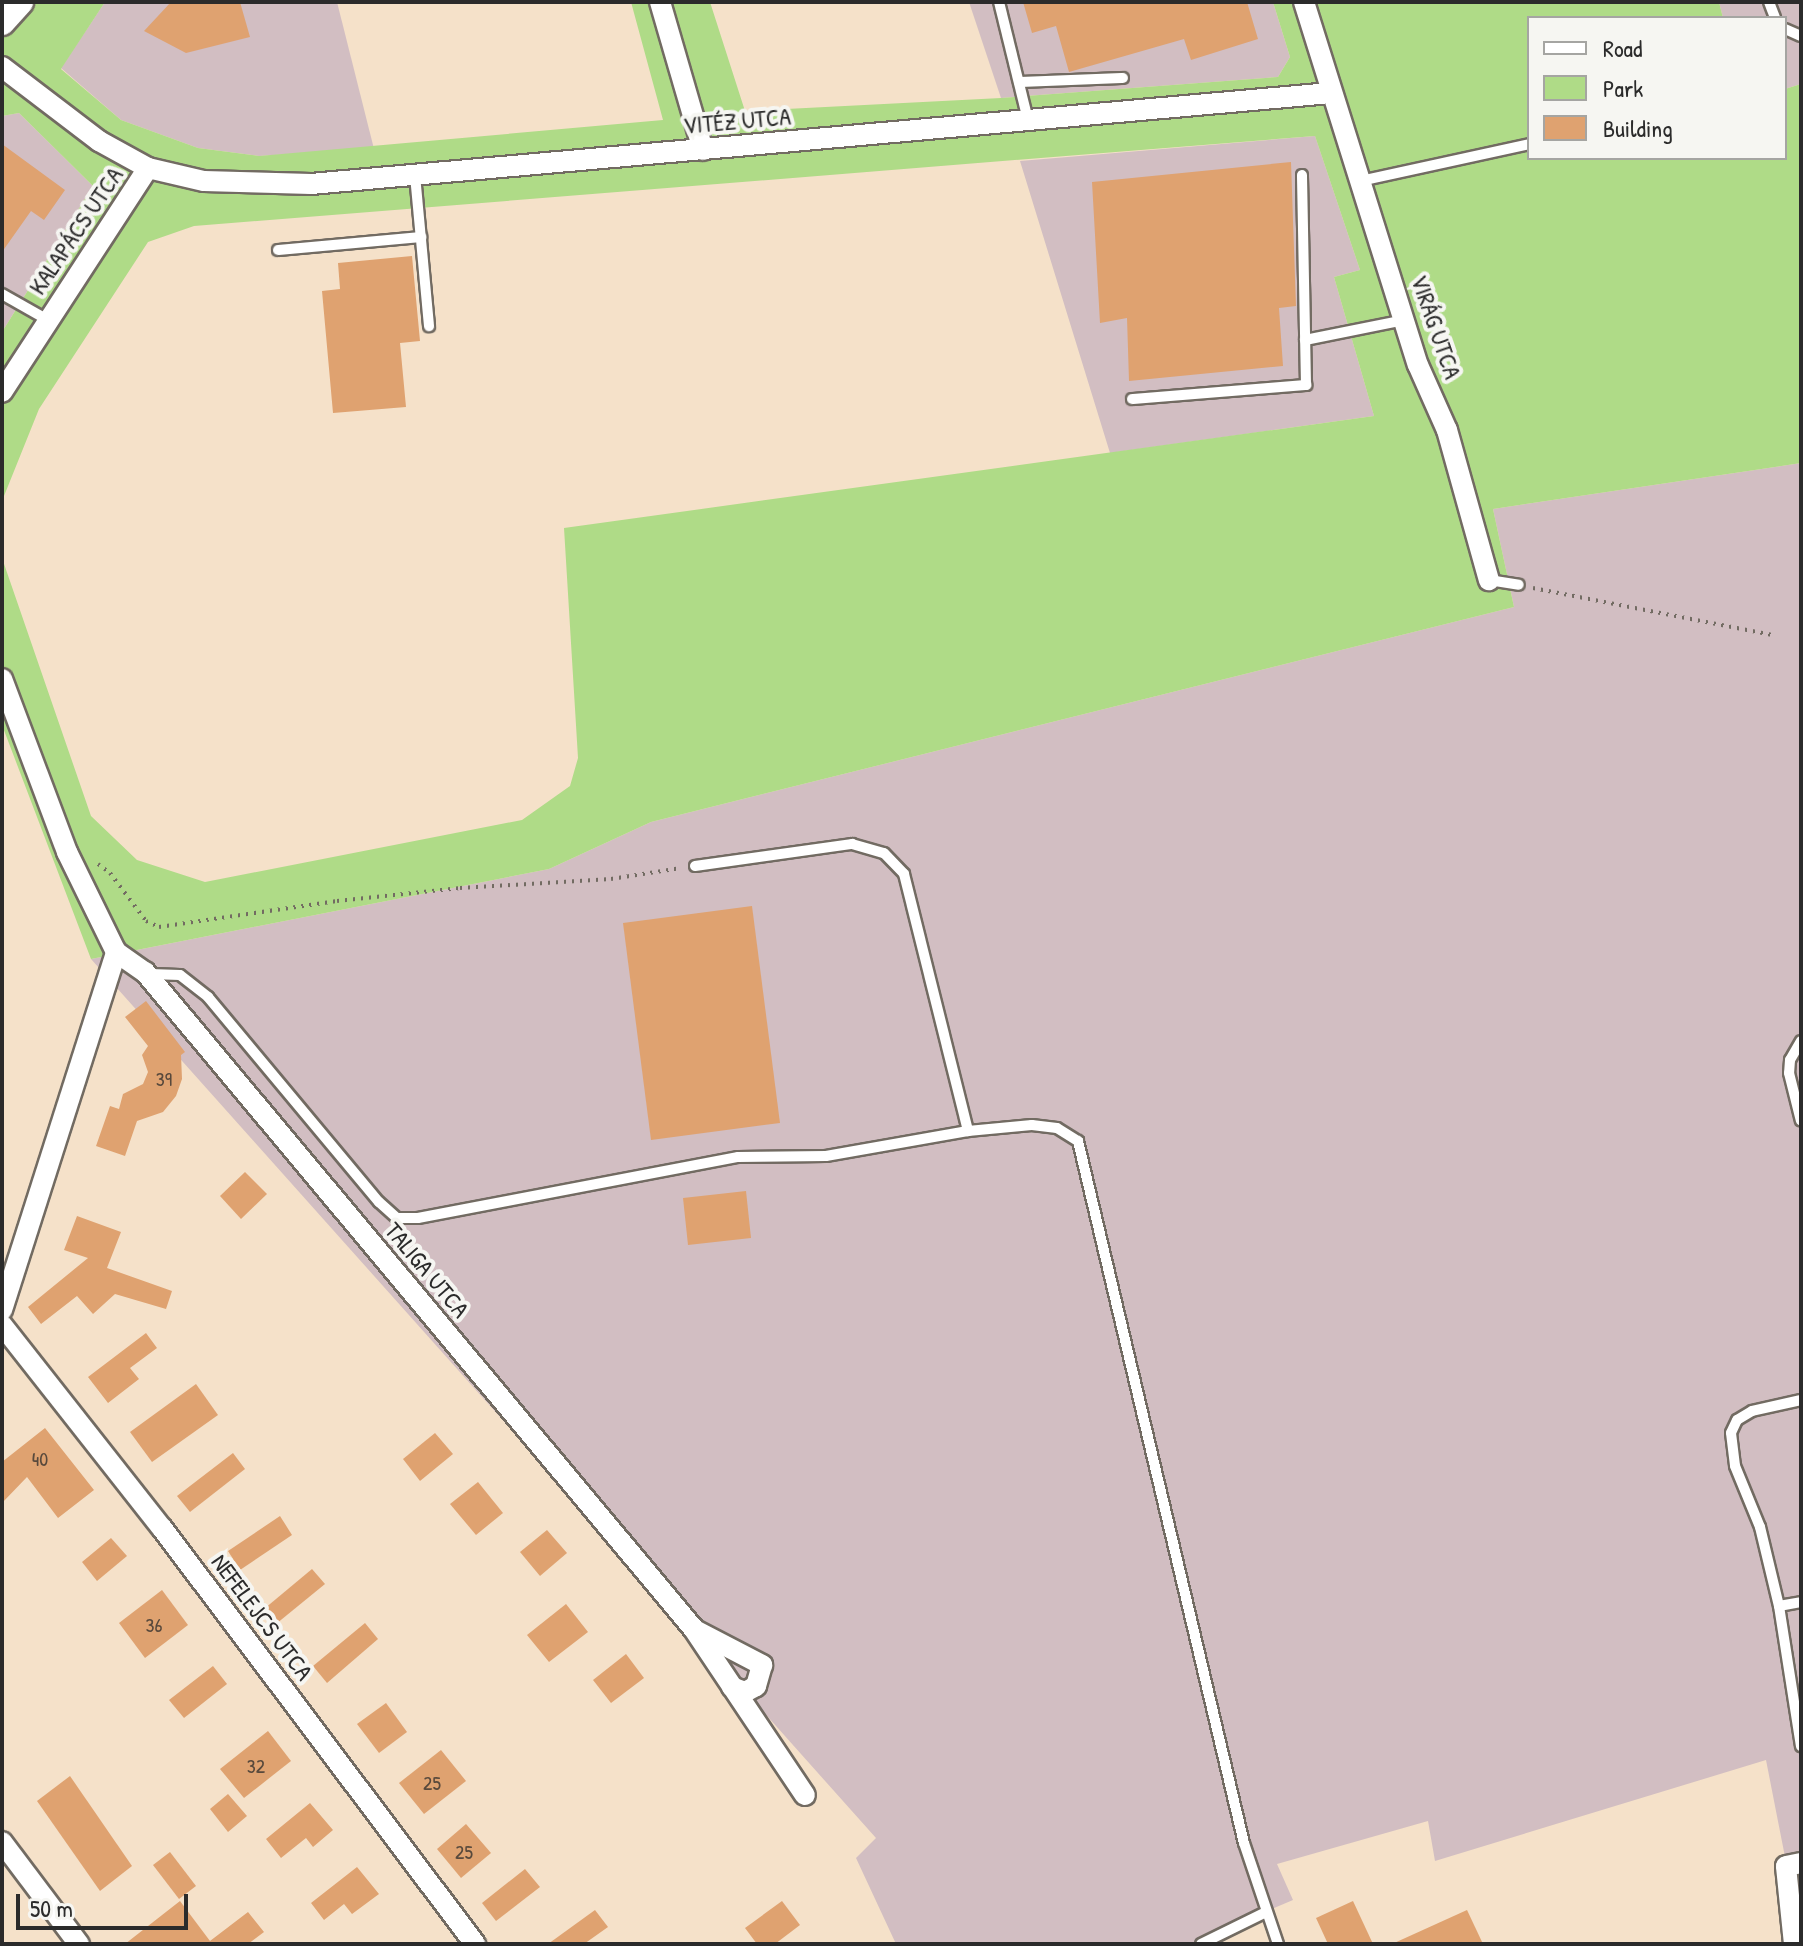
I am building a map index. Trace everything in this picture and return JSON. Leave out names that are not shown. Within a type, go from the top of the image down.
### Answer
[{"type":"street","points":[[2,22],[20,2]]},
{"type":"street","points":[[660,2],[703,150]]},
{"type":"street","name":"VIRÁG UTCA","points":[[1304,2],[1418,365],[1447,430],[1489,580]]},
{"type":"street","name":"KALAPÁCS UTCA","points":[[2,67],[88,134],[148,168],[2,392]]},
{"type":"street","name":"VITÉZ UTCA","points":[[148,168],[204,181],[267,186],[1331,93]]},
{"type":"street","points":[[2,679],[67,852],[116,952],[2,1310]]},
{"type":"street","name":"TALIGA UTCA","points":[[116,952],[145,972],[693,1628],[805,1795]]},
{"type":"street","name":"NEFELEJCS UTCA","points":[[2,1325],[162,1528],[475,1944]]},
{"type":"street","name":"TALIGA UTCA","points":[[693,1628],[762,1665],[756,1686],[745,1692],[732,1687]]},
{"type":"street","points":[[2,1842],[79,1944]]},
{"type":"street","points":[[1794,1944],[1786,1866],[1801,1863]]},
{"type":"lane","points":[[999,2],[1028,121]]},
{"type":"lane","points":[[1019,82],[1123,78]]},
{"type":"lane","points":[[1360,181],[1527,144]]},
{"type":"lane","points":[[415,175],[429,326]]},
{"type":"lane","points":[[1132,399],[1306,385],[1302,175]]},
{"type":"lane","points":[[278,250],[421,237]]},
{"type":"lane","points":[[2,294],[48,320]]},
{"type":"lane","points":[[1305,340],[1404,320]]},
{"type":"lane","points":[[1489,580],[1519,585]]},
{"type":"lane","points":[[695,866],[852,844],[884,853],[904,874],[968,1131]]},
{"type":"lane","points":[[145,972],[161,977],[180,975],[208,997],[379,1202],[397,1218],[418,1218],[738,1157],[826,1156],[968,1131],[1032,1125],[1057,1128],[1078,1141],[1244,1843],[1278,1944]]},
{"type":"lane","points":[[1801,1041],[1790,1060],[1789,1073],[1801,1121]]},
{"type":"lane","points":[[1801,1400],[1752,1411],[1737,1420],[1731,1433],[1735,1466],[1760,1527],[1779,1606],[1801,1746]]},
{"type":"lane","points":[[1779,1606],[1801,1602]]},
{"type":"lane","points":[[1201,1944],[1266,1912]]},
{"type":"path","points":[[1519,585],[1772,635]]},
{"type":"path","points":[[67,852],[94,861],[110,873],[146,921],[159,927],[337,901],[611,879],[695,866]]},
{"type":"shaded area","points":[[105,2],[337,2],[374,149],[259,156],[198,148],[121,120],[61,68]]},
{"type":"shaded area","points":[[969,2],[1273,2],[1290,57],[1278,77],[1001,98]]},
{"type":"shaded area","points":[[1719,2],[1801,2],[1801,84],[1787,88],[1787,16],[1722,16]]},
{"type":"shaded area","points":[[19,113],[93,186],[2,332],[2,116]]},
{"type":"shaded area","points":[[1315,136],[1360,270],[1334,277],[1374,416],[1110,453],[1020,161]]},
{"type":"shaded area","points":[[1801,463],[1801,1858],[1786,1862],[1766,1760],[1435,1861],[1428,1821],[1277,1864],[1293,1900],[1190,1944],[896,1944],[856,1858],[876,1838],[91,959],[549,869],[651,822],[1514,607],[1493,509]]},
{"type":"green space","points":[[2,2],[105,2],[61,69],[121,120],[198,148],[259,156],[663,120],[631,2],[710,2],[745,111],[1001,98],[1278,77],[1290,57],[1273,2],[1719,2],[1722,16],[1527,16],[1527,160],[1787,160],[1787,88],[1801,84],[1801,463],[1493,509],[1514,607],[651,822],[549,869],[91,959],[2,725],[2,558],[91,816],[137,860],[205,882],[522,820],[570,786],[578,758],[564,528],[1374,416],[1334,277],[1360,270],[1315,136],[194,226],[148,242],[39,409],[4,496],[2,519],[2,332],[93,186],[19,113],[2,116]]},
{"type":"building","points":[[171,2],[240,2],[250,37],[186,53],[144,31]]},
{"type":"building","points":[[1023,2],[1247,2],[1258,39],[1191,60],[1184,39],[1069,72],[1056,26],[1032,33]]},
{"type":"building","points":[[2,144],[65,190],[44,220],[31,211],[2,252]]},
{"type":"building","points":[[1291,162],[1296,306],[1279,308],[1283,366],[1129,381],[1127,318],[1100,323],[1092,182]]},
{"type":"building","points":[[412,256],[420,341],[400,343],[406,407],[333,413],[322,291],[340,289],[338,263]]},
{"type":"building","points":[[752,906],[780,1123],[651,1140],[623,923]]},
{"type":"building","points":[[146,1001],[185,1052],[181,1055],[182,1079],[176,1096],[163,1112],[137,1121],[125,1156],[96,1146],[110,1106],[119,1109],[123,1094],[143,1084],[148,1072],[142,1055],[148,1046],[125,1017]]},
{"type":"building","points":[[245,1172],[267,1194],[241,1219],[220,1196]]},
{"type":"building","points":[[746,1191],[751,1238],[688,1245],[683,1198]]},
{"type":"building","points":[[77,1216],[121,1232],[107,1268],[172,1291],[166,1309],[115,1294],[93,1314],[77,1296],[41,1324],[28,1307],[88,1258],[64,1250]]},
{"type":"building","points":[[146,1333],[157,1348],[130,1368],[139,1379],[108,1403],[88,1377]]},
{"type":"building","points":[[196,1384],[218,1415],[152,1462],[130,1432]]},
{"type":"building","points":[[45,1428],[94,1490],[58,1518],[27,1477],[2,1503],[2,1462]]},
{"type":"building","points":[[435,1433],[453,1454],[420,1481],[403,1459]]},
{"type":"building","points":[[233,1453],[245,1469],[190,1512],[177,1496]]},
{"type":"building","points":[[478,1482],[503,1513],[476,1535],[450,1504]]},
{"type":"building","points":[[280,1516],[292,1535],[240,1570],[228,1551]]},
{"type":"building","points":[[547,1530],[567,1553],[540,1576],[520,1552]]},
{"type":"building","points":[[111,1538],[127,1556],[97,1581],[82,1562]]},
{"type":"building","points":[[312,1569],[325,1584],[276,1624],[264,1609]]},
{"type":"building","points":[[162,1590],[188,1625],[145,1658],[119,1623]]},
{"type":"building","points":[[566,1604],[588,1632],[549,1662],[527,1635]]},
{"type":"building","points":[[365,1623],[378,1639],[327,1683],[313,1666]]},
{"type":"building","points":[[626,1654],[644,1678],[611,1703],[593,1680]]},
{"type":"building","points":[[213,1666],[227,1684],[184,1718],[169,1700]]},
{"type":"building","points":[[386,1703],[407,1732],[379,1753],[357,1724]]},
{"type":"building","points":[[268,1731],[291,1761],[244,1798],[220,1769]]},
{"type":"building","points":[[441,1750],[466,1781],[424,1814],[399,1783]]},
{"type":"building","points":[[70,1776],[132,1866],[100,1891],[37,1801]]},
{"type":"building","points":[[228,1794],[247,1816],[228,1832],[210,1809]]},
{"type":"building","points":[[310,1803],[333,1830],[313,1847],[306,1838],[281,1858],[266,1839]]},
{"type":"building","points":[[466,1824],[491,1853],[461,1878],[437,1849]]},
{"type":"building","points":[[170,1852],[196,1886],[179,1899],[153,1865]]},
{"type":"building","points":[[357,1867],[379,1894],[352,1914],[344,1904],[324,1920],[311,1903]]},
{"type":"building","points":[[525,1869],[540,1887],[496,1921],[482,1903]]},
{"type":"building","points":[[180,1901],[210,1941],[248,1912],[264,1932],[248,1944],[125,1944]]},
{"type":"building","points":[[782,1901],[800,1925],[775,1944],[757,1944],[745,1928]]},
{"type":"building","points":[[1353,1901],[1373,1944],[1328,1944],[1316,1918]]},
{"type":"building","points":[[595,1910],[608,1927],[584,1944],[548,1944]]},
{"type":"building","points":[[1467,1910],[1483,1944],[1392,1944]]}]
